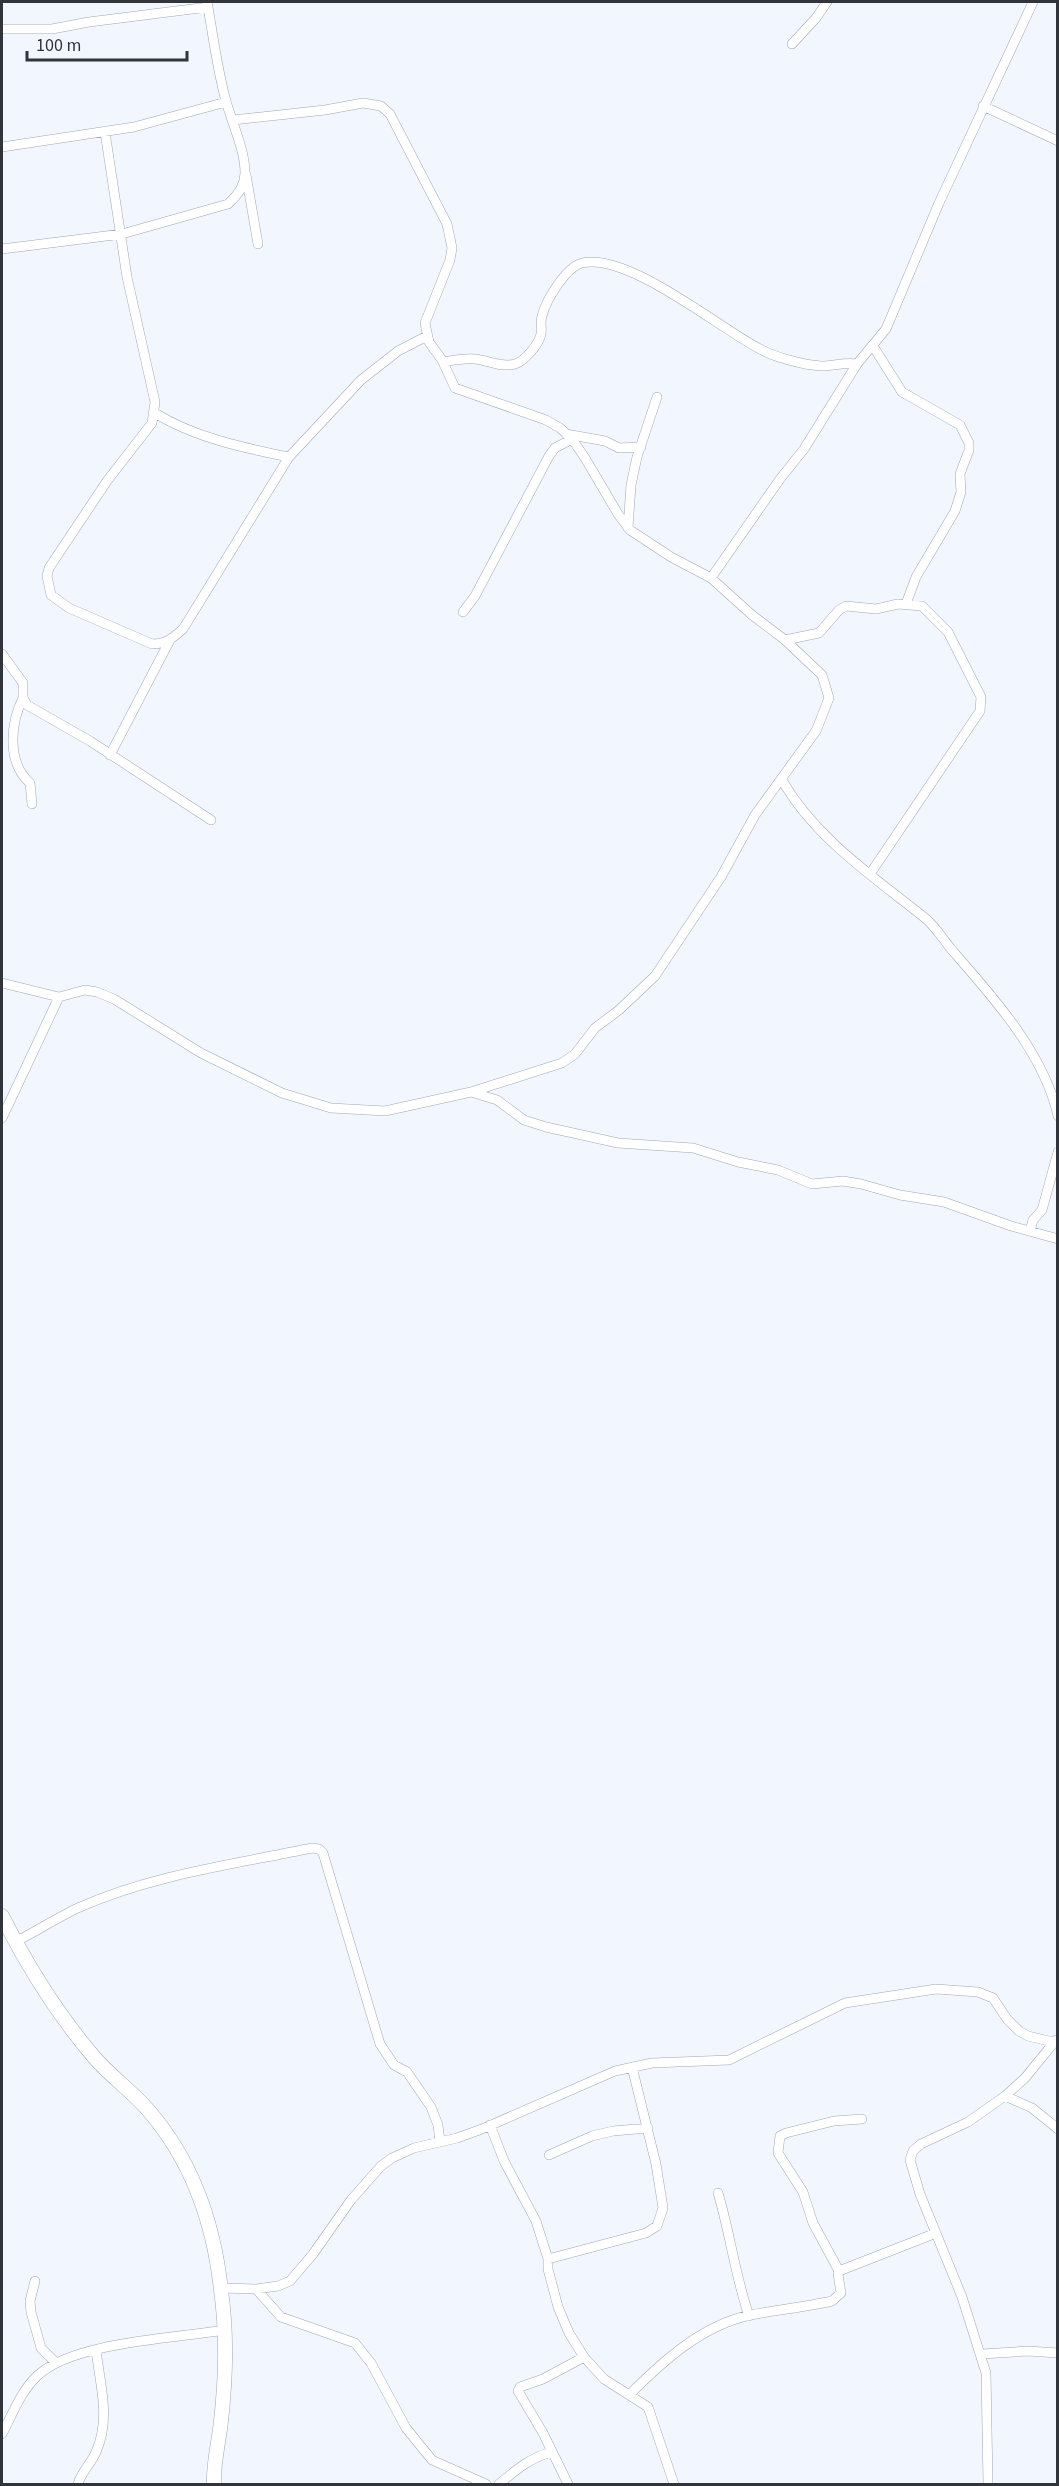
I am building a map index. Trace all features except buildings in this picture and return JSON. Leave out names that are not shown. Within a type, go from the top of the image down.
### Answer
[{"type":"main road","points":[[2,1916],[15,1942],[70,2027],[95,2059],[148,2110],[168,2136],[192,2176],[214,2247],[225,2330],[224,2391],[214,2484]]},
{"type":"street","points":[[792,44],[827,2]]},
{"type":"street","points":[[711,578],[822,423],[857,364],[886,329],[914,257],[982,106],[1013,49],[1034,2]]},
{"type":"street","points":[[2,28],[52,29],[89,21],[208,4],[226,102],[233,120],[245,173],[258,244]]},
{"type":"street","points":[[2,147],[134,127],[226,102]]},
{"type":"street","points":[[2,983],[59,997],[85,990],[97,992],[114,999],[201,1053],[282,1092],[331,1108],[385,1111],[471,1092],[562,1063],[575,1054],[595,1028],[619,1010],[655,976],[710,894],[756,815],[816,731],[829,698],[822,675],[785,640],[752,615],[711,578],[671,557],[628,528],[569,437],[546,420],[475,394],[459,391],[452,384],[443,362],[427,336],[425,323],[450,260],[451,236],[390,114],[381,106],[363,103],[325,110],[233,120]]},
{"type":"street","points":[[982,106],[1058,141]]},
{"type":"street","points":[[105,132],[127,277],[155,402],[155,412],[152,423],[107,481],[49,568],[48,586],[51,595],[69,608],[152,644],[161,644],[170,640],[183,629],[289,457],[361,380],[398,351],[427,336]]},
{"type":"street","points":[[2,249],[122,234],[228,204],[239,192],[245,173]]},
{"type":"street","points":[[443,362],[475,359],[516,364],[523,359],[541,336],[542,316],[566,274],[583,263],[593,262],[624,270],[658,286],[744,340],[775,356],[818,366],[857,364]]},
{"type":"street","points":[[873,346],[902,392],[960,425],[969,443],[969,450],[960,474],[961,492],[955,511],[916,577],[906,604]]},
{"type":"street","points":[[628,528],[631,485],[657,397]]},
{"type":"street","points":[[155,412],[169,422],[223,441],[289,457]]},
{"type":"street","points":[[463,612],[475,596],[555,448],[569,437],[605,441],[620,448],[641,447]]},
{"type":"street","points":[[785,640],[819,633],[839,610],[846,606],[876,609],[906,604],[922,606],[948,632],[978,689],[982,705],[870,874]]},
{"type":"street","points":[[110,755],[170,640]]},
{"type":"street","points":[[2,654],[23,683],[23,698],[17,710],[14,758],[21,775],[30,783],[32,804]]},
{"type":"street","points":[[23,698],[27,705],[211,819]]},
{"type":"street","points":[[782,780],[790,794],[825,834],[870,874],[928,920],[981,984],[1039,1064],[1048,1083],[1058,1116]]},
{"type":"street","points":[[2,1118],[59,997]]},
{"type":"street","points":[[471,1092],[497,1100],[524,1120],[546,1127],[618,1143],[693,1148],[738,1162],[778,1170],[812,1184],[843,1181],[900,1196],[945,1202],[1058,1239]]},
{"type":"street","points":[[1030,1231],[1033,1220],[1042,1210],[1058,1152]]},
{"type":"street","points":[[15,1942],[79,1908],[121,1892],[155,1882],[312,1848],[319,1849],[380,2044],[394,2065],[407,2072],[431,2107],[438,2125],[440,2142]]},
{"type":"street","points":[[221,2288],[255,2289],[278,2286],[290,2281],[313,2254],[351,2200],[381,2166],[392,2158],[414,2148],[457,2138],[490,2126],[605,2075],[632,2067],[681,2061],[729,2060],[845,2002],[936,1989],[952,1989],[988,1995],[993,1998],[1019,2031],[1028,2036],[1055,2040],[1025,2078],[1005,2096],[968,2122],[921,2144],[913,2151],[910,2160],[982,2354],[986,2373],[988,2484]]},
{"type":"street","points":[[548,2259],[646,2233],[657,2226],[663,2208],[648,2128],[632,2067]]},
{"type":"street","points":[[1005,2096],[1032,2108],[1058,2128]]},
{"type":"street","points":[[628,2395],[696,2337],[749,2316],[832,2301],[841,2294],[839,2271],[813,2223],[803,2192],[778,2153],[778,2145],[780,2136],[786,2133],[834,2121],[862,2119]]},
{"type":"street","points":[[490,2126],[504,2162],[536,2221],[548,2259],[548,2269],[558,2307],[569,2333],[584,2357],[604,2379],[643,2402],[651,2412],[674,2484]]},
{"type":"street","points":[[549,2155],[592,2136],[613,2131],[648,2128]]},
{"type":"street","points":[[718,2193],[740,2290],[749,2316]]},
{"type":"street","points":[[839,2271],[936,2233]]},
{"type":"street","points":[[35,2282],[30,2301],[31,2312],[41,2348],[55,2362]]},
{"type":"street","points":[[255,2289],[280,2317],[355,2343],[371,2364],[406,2428],[432,2460],[486,2484]]},
{"type":"street","points":[[2,2434],[30,2383],[55,2362],[74,2354],[225,2330]]},
{"type":"street","points":[[78,2484],[80,2476],[95,2454],[102,2435],[104,2401],[96,2350]]},
{"type":"street","points":[[982,2354],[1028,2350],[1058,2354]]},
{"type":"street","points":[[568,2484],[518,2391],[520,2387],[543,2379],[584,2357]]},
{"type":"street","points":[[500,2484],[539,2455],[552,2452]]}]
